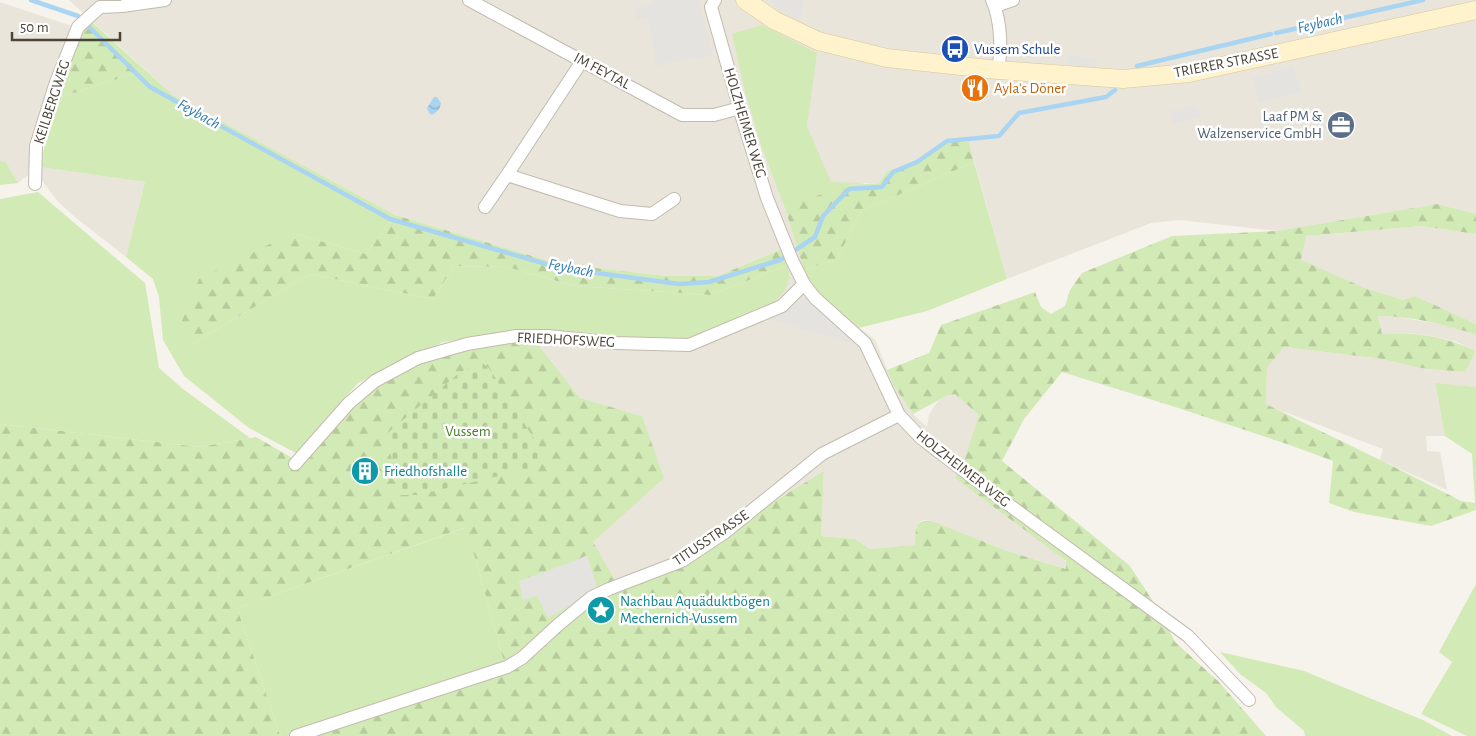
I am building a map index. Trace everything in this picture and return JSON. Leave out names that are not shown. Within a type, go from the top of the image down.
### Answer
[{"type":"main road","name":"TRIERER STRASSE","points":[[745,0],[774,20],[818,41],[887,58],[998,70],[1123,79],[1189,73],[1476,10]]},
{"type":"street","name":"KEILBERGWEG","points":[[35,184],[36,146],[55,85],[78,27],[100,7],[165,0]]},
{"type":"street","name":"IM FEYTAL","points":[[469,0],[682,115],[714,115],[740,108]]},
{"type":"street","name":"HOLZHEIMER WEG","points":[[715,0],[711,7],[740,108],[767,198],[792,260],[804,284],[829,311],[865,343],[899,415],[921,438],[943,455],[1188,636],[1250,700]]},
{"type":"street","points":[[998,70],[1000,38],[993,3],[1013,0]]},
{"type":"street","points":[[485,207],[582,61]]},
{"type":"street","points":[[507,175],[620,211],[652,214],[674,200]]},
{"type":"street","name":"FRIEDHOFSWEG","points":[[295,464],[349,403],[375,381],[418,358],[467,344],[516,336],[548,336],[616,343],[689,345],[782,306],[804,284]]},
{"type":"street","name":"TITUSSTRASSE","points":[[296,736],[507,667],[522,658],[592,597],[682,561],[724,533],[822,454],[899,415]]},
{"type":"shaded area","points":[[69,0],[1476,0],[1476,214],[1437,204],[1277,231],[1180,220],[1151,223],[1007,279],[969,142],[947,141],[917,162],[887,171],[878,184],[865,183],[785,208],[804,270],[815,288],[830,305],[875,340],[894,386],[913,414],[927,427],[929,414],[938,401],[946,396],[955,394],[980,415],[963,464],[1066,562],[1067,569],[1007,551],[935,522],[925,520],[920,521],[916,527],[916,545],[870,549],[855,539],[821,536],[824,472],[707,543],[616,582],[592,542],[642,416],[580,398],[536,342],[790,277],[782,249],[718,276],[668,276],[559,264],[395,215],[173,95]]},
{"type":"shaded area","points":[[656,0],[699,0],[713,56],[655,66],[653,59],[656,57],[648,18],[638,19],[635,8]]},
{"type":"shaded area","points":[[774,0],[804,0],[799,20],[773,6]]},
{"type":"shaded area","points":[[0,2],[72,26],[28,175],[18,183],[6,162],[0,161]]},
{"type":"shaded area","points":[[1068,55],[1096,59],[1096,67],[1067,65]]},
{"type":"shaded area","points":[[1293,66],[1302,92],[1258,103],[1253,78]]},
{"type":"shaded area","points":[[1195,104],[1201,117],[1174,124],[1170,112]]},
{"type":"shaded area","points":[[40,167],[145,182],[126,257],[58,202],[40,178]]},
{"type":"shaded area","points":[[1421,226],[1476,234],[1476,324],[1415,296],[1403,300],[1365,288],[1301,261],[1305,236]]},
{"type":"shaded area","points":[[806,297],[853,339],[850,343],[769,319]]},
{"type":"shaded area","points":[[1378,315],[1451,326],[1476,335],[1476,351],[1457,342],[1432,336],[1409,333],[1382,334]]},
{"type":"shaded area","points":[[1284,347],[1383,359],[1464,372],[1476,352],[1476,387],[1435,384],[1445,436],[1426,436],[1427,451],[1440,452],[1447,490],[1380,460],[1383,449],[1266,405],[1267,368]]},
{"type":"shaded area","points":[[587,555],[597,587],[586,596],[548,618],[537,596],[523,600],[519,581]]},
{"type":"green space","points":[[91,21],[145,70],[55,99],[79,32]]},
{"type":"green space","points":[[762,25],[817,53],[807,126],[831,182],[865,183],[848,185],[846,188],[785,208],[761,145],[745,91],[732,34]]},
{"type":"green space","points":[[145,70],[173,95],[395,215],[366,254],[292,233],[192,344],[310,274],[433,299],[454,266],[507,267],[575,286],[711,295],[787,265],[790,277],[785,291],[775,301],[687,340],[516,331],[443,342],[358,383],[296,453],[249,428],[184,376],[163,340],[159,297],[153,279],[126,257],[145,182],[40,167],[55,99]]},
{"type":"green space","points":[[947,141],[969,142],[974,162],[861,211],[837,259],[804,270],[785,208],[842,188],[854,185],[878,184],[887,171],[917,162]]},
{"type":"green space","points":[[0,161],[6,162],[18,183],[0,185]]},
{"type":"green space","points":[[974,162],[1007,279],[927,311],[859,328],[830,305],[815,288],[804,270],[837,259],[861,211]]},
{"type":"green space","points":[[38,192],[145,283],[159,368],[183,389],[250,438],[200,447],[0,424],[0,199]]},
{"type":"green space","points":[[1437,204],[1476,214],[1476,234],[1421,226],[1306,236],[1301,260],[1365,288],[1403,300],[1415,296],[1476,324],[1476,335],[1428,321],[1378,316],[1382,334],[1430,336],[1476,351],[1465,372],[1421,368],[1383,359],[1284,347],[1267,368],[1266,404],[1424,482],[1476,510],[1431,526],[1354,512],[1329,503],[1333,461],[1172,406],[1062,372],[1024,419],[1002,461],[1130,566],[1158,609],[1175,642],[1219,682],[1266,736],[0,736],[0,424],[200,447],[256,437],[301,463],[377,383],[421,362],[468,348],[514,340],[536,342],[580,398],[642,416],[664,478],[593,542],[616,582],[707,543],[824,471],[821,536],[855,539],[870,549],[915,545],[917,526],[919,523],[928,521],[935,522],[1007,551],[1066,569],[1066,561],[955,478],[963,464],[979,415],[955,394],[946,396],[913,414],[894,386],[887,370],[929,353],[941,325],[1035,292],[1041,307],[1051,314],[1065,306],[1070,290],[1082,273],[1172,236],[1277,231]],"holes":[[[464,528],[474,554],[505,665],[280,735],[237,608]]]},
{"type":"green space","points":[[395,215],[559,264],[668,276],[718,276],[782,249],[787,265],[711,295],[575,286],[507,267],[454,266],[433,299],[310,274],[192,344],[178,331],[199,279],[292,233],[366,254]]},
{"type":"green space","name":"Vussem","points":[[479,361],[489,368],[543,453],[534,468],[417,495],[402,495],[385,435],[458,374]]},
{"type":"green space","points":[[1435,383],[1476,387],[1476,509],[1461,501],[1475,503],[1472,454],[1445,436]]},
{"type":"green space","points":[[465,528],[505,665],[280,735],[237,608]]},
{"type":"green space","points":[[1476,584],[1476,736],[1467,736],[1421,714],[1452,662],[1439,652]]},
{"type":"green space","points":[[1220,652],[1304,671],[1423,720],[1452,736],[1305,736],[1304,731],[1276,707],[1266,693],[1240,674]]},
{"type":"water","points":[[434,97],[437,97],[441,103],[439,110],[432,115],[427,108]]},
{"type":"waterway","name":"Feybach","points":[[31,0],[78,16],[150,87],[390,219],[560,268],[679,284],[709,282],[780,260],[815,237],[823,216],[849,189],[882,187],[893,172],[917,162],[947,141],[999,136],[1019,113],[1106,97],[1115,90]]},
{"type":"waterway","name":"Feybach","points":[[1276,33],[1423,0]]},
{"type":"waterway","name":"Feybach","points":[[1137,66],[1271,34]]},
{"type":"place","name":"Vussem Schule","points":[[955,49]]},
{"type":"place","name":"Ayla's Döner","points":[[975,88]]},
{"type":"place","name":"Laaf PM & Walzenservice GmbH","points":[[1341,125]]},
{"type":"place","name":"Friedhofshalle","points":[[365,471]]},
{"type":"place","name":"Nachbau Aquäduktbögen Mechernich-Vussem","points":[[601,610]]}]
